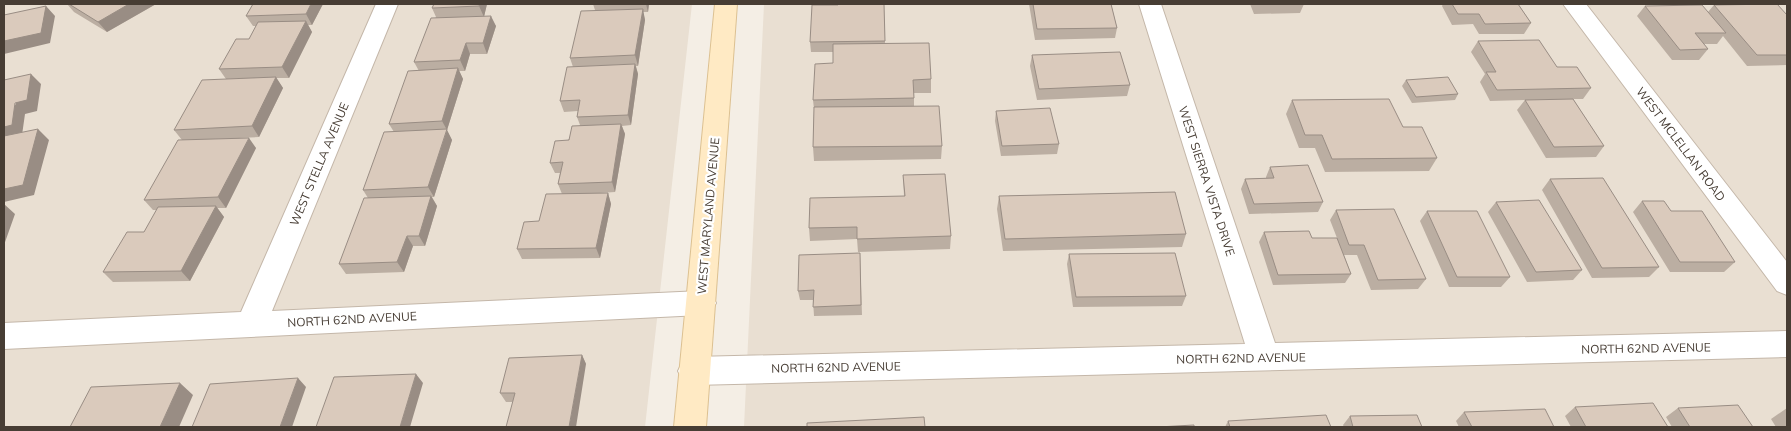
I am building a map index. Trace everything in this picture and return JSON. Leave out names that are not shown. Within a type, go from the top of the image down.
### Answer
[{"type":"street","name":"WEST STELLA AVENUE","points":[[252,324],[387,4]]},
{"type":"street","name":"WEST MARYLAND AVENUE","points":[[690,427],[726,4]]},
{"type":"street","name":"WEST SIERRA VISTA DRIVE","points":[[1150,4],[1264,357]]},
{"type":"street","name":"WEST MCLELLAN ROAD","points":[[1574,4],[1787,284]]},
{"type":"street","name":"NORTH 62ND AVENUE","points":[[4,336],[700,302]]},
{"type":"street","name":"NORTH 62ND AVENUE","points":[[694,372],[1787,344]]},
{"type":"shaded area","points":[[4,4],[692,4],[645,427],[4,427]]},
{"type":"shaded area","points":[[764,4],[1787,4],[1787,427],[744,427]]},
{"type":"building","points":[[69,4],[129,4],[98,22]]},
{"type":"building","points":[[253,4],[311,4],[306,14],[246,16]]},
{"type":"building","points":[[434,4],[480,4],[479,6],[432,8]]},
{"type":"building","points":[[884,4],[885,41],[810,42],[812,5]]},
{"type":"building","points":[[1033,4],[1111,4],[1117,28],[1037,29]]},
{"type":"building","points":[[1452,4],[1518,4],[1531,23],[1485,24],[1479,14],[1458,14]]},
{"type":"building","points":[[1777,4],[1787,15],[1787,55],[1757,55],[1714,5]]},
{"type":"building","points":[[1702,5],[1726,33],[1695,33],[1708,49],[1680,50],[1645,6]]},
{"type":"building","points":[[46,6],[41,33],[4,41],[4,15]]},
{"type":"building","points":[[643,9],[635,55],[570,58],[581,11]]},
{"type":"building","points":[[491,16],[483,43],[466,43],[460,60],[414,62],[431,18]]},
{"type":"building","points":[[306,21],[282,67],[219,69],[236,39],[249,39],[258,22]]},
{"type":"building","points":[[1539,40],[1557,67],[1577,67],[1591,88],[1497,90],[1486,72],[1496,72],[1478,41]]},
{"type":"building","points":[[929,43],[931,79],[913,80],[914,98],[813,100],[815,64],[833,63],[833,44]]},
{"type":"building","points":[[1120,52],[1130,85],[1039,89],[1032,55]]},
{"type":"building","points":[[635,64],[628,115],[577,117],[580,100],[560,101],[567,67]]},
{"type":"building","points":[[458,68],[442,121],[389,124],[408,71]]},
{"type":"building","points":[[31,74],[27,100],[15,103],[12,125],[4,127],[4,80]]},
{"type":"building","points":[[276,77],[252,126],[174,130],[202,80]]},
{"type":"building","points":[[1448,77],[1458,94],[1416,97],[1406,80]]},
{"type":"building","points":[[1389,99],[1403,127],[1422,127],[1437,158],[1332,159],[1322,135],[1305,135],[1292,100]]},
{"type":"building","points":[[1573,99],[1604,146],[1554,147],[1525,100]]},
{"type":"building","points":[[939,106],[942,146],[813,147],[814,107]]},
{"type":"building","points":[[1050,108],[1059,144],[1002,146],[996,111]]},
{"type":"building","points":[[621,124],[612,182],[558,184],[563,162],[550,163],[555,141],[569,140],[572,126]]},
{"type":"building","points":[[38,129],[23,185],[4,189],[4,136]]},
{"type":"building","points":[[447,129],[428,187],[363,190],[384,132]]},
{"type":"building","points":[[249,138],[218,197],[144,200],[178,140]]},
{"type":"building","points":[[1308,165],[1323,202],[1254,204],[1245,179],[1274,178],[1270,167]]},
{"type":"building","points":[[945,174],[951,236],[857,239],[857,227],[809,228],[810,198],[905,196],[903,175]]},
{"type":"building","points":[[1603,178],[1659,267],[1602,268],[1550,179]]},
{"type":"building","points":[[1175,192],[1186,234],[1005,239],[999,196]]},
{"type":"building","points":[[608,193],[596,248],[517,249],[524,222],[539,221],[546,194]]},
{"type":"building","points":[[431,196],[419,236],[407,236],[397,262],[339,264],[364,198]]},
{"type":"building","points":[[1539,200],[1582,270],[1536,272],[1496,202]]},
{"type":"building","points":[[1642,201],[1664,201],[1671,211],[1702,211],[1735,262],[1680,262]]},
{"type":"building","points":[[216,206],[181,271],[103,272],[127,232],[144,232],[158,207]]},
{"type":"building","points":[[1394,209],[1426,279],[1378,280],[1364,245],[1349,245],[1336,210]]},
{"type":"building","points":[[1427,211],[1477,211],[1510,277],[1457,277]]},
{"type":"building","points":[[1309,231],[1312,238],[1337,238],[1351,274],[1278,275],[1264,232]]},
{"type":"building","points":[[860,253],[861,305],[813,307],[814,290],[798,291],[799,255]]},
{"type":"building","points":[[1175,253],[1186,296],[1076,297],[1069,254]]},
{"type":"building","points":[[582,355],[569,427],[506,427],[515,393],[500,393],[509,358]]},
{"type":"building","points":[[416,374],[400,427],[316,427],[334,377]]},
{"type":"building","points":[[298,378],[280,427],[192,427],[210,384]]},
{"type":"building","points":[[180,383],[160,427],[70,427],[91,387]]},
{"type":"building","points":[[1653,403],[1668,427],[1586,427],[1575,407]]},
{"type":"building","points":[[1738,405],[1753,427],[1690,427],[1678,408]]},
{"type":"building","points":[[1545,409],[1554,427],[1472,427],[1464,412]]},
{"type":"building","points":[[1326,415],[1331,427],[1230,427],[1228,421]]},
{"type":"building","points":[[1417,415],[1422,427],[1353,427],[1350,416]]},
{"type":"building","points":[[924,417],[925,427],[807,427],[807,423]]},
{"type":"building","points":[[1194,425],[1194,427],[1158,427]]}]
